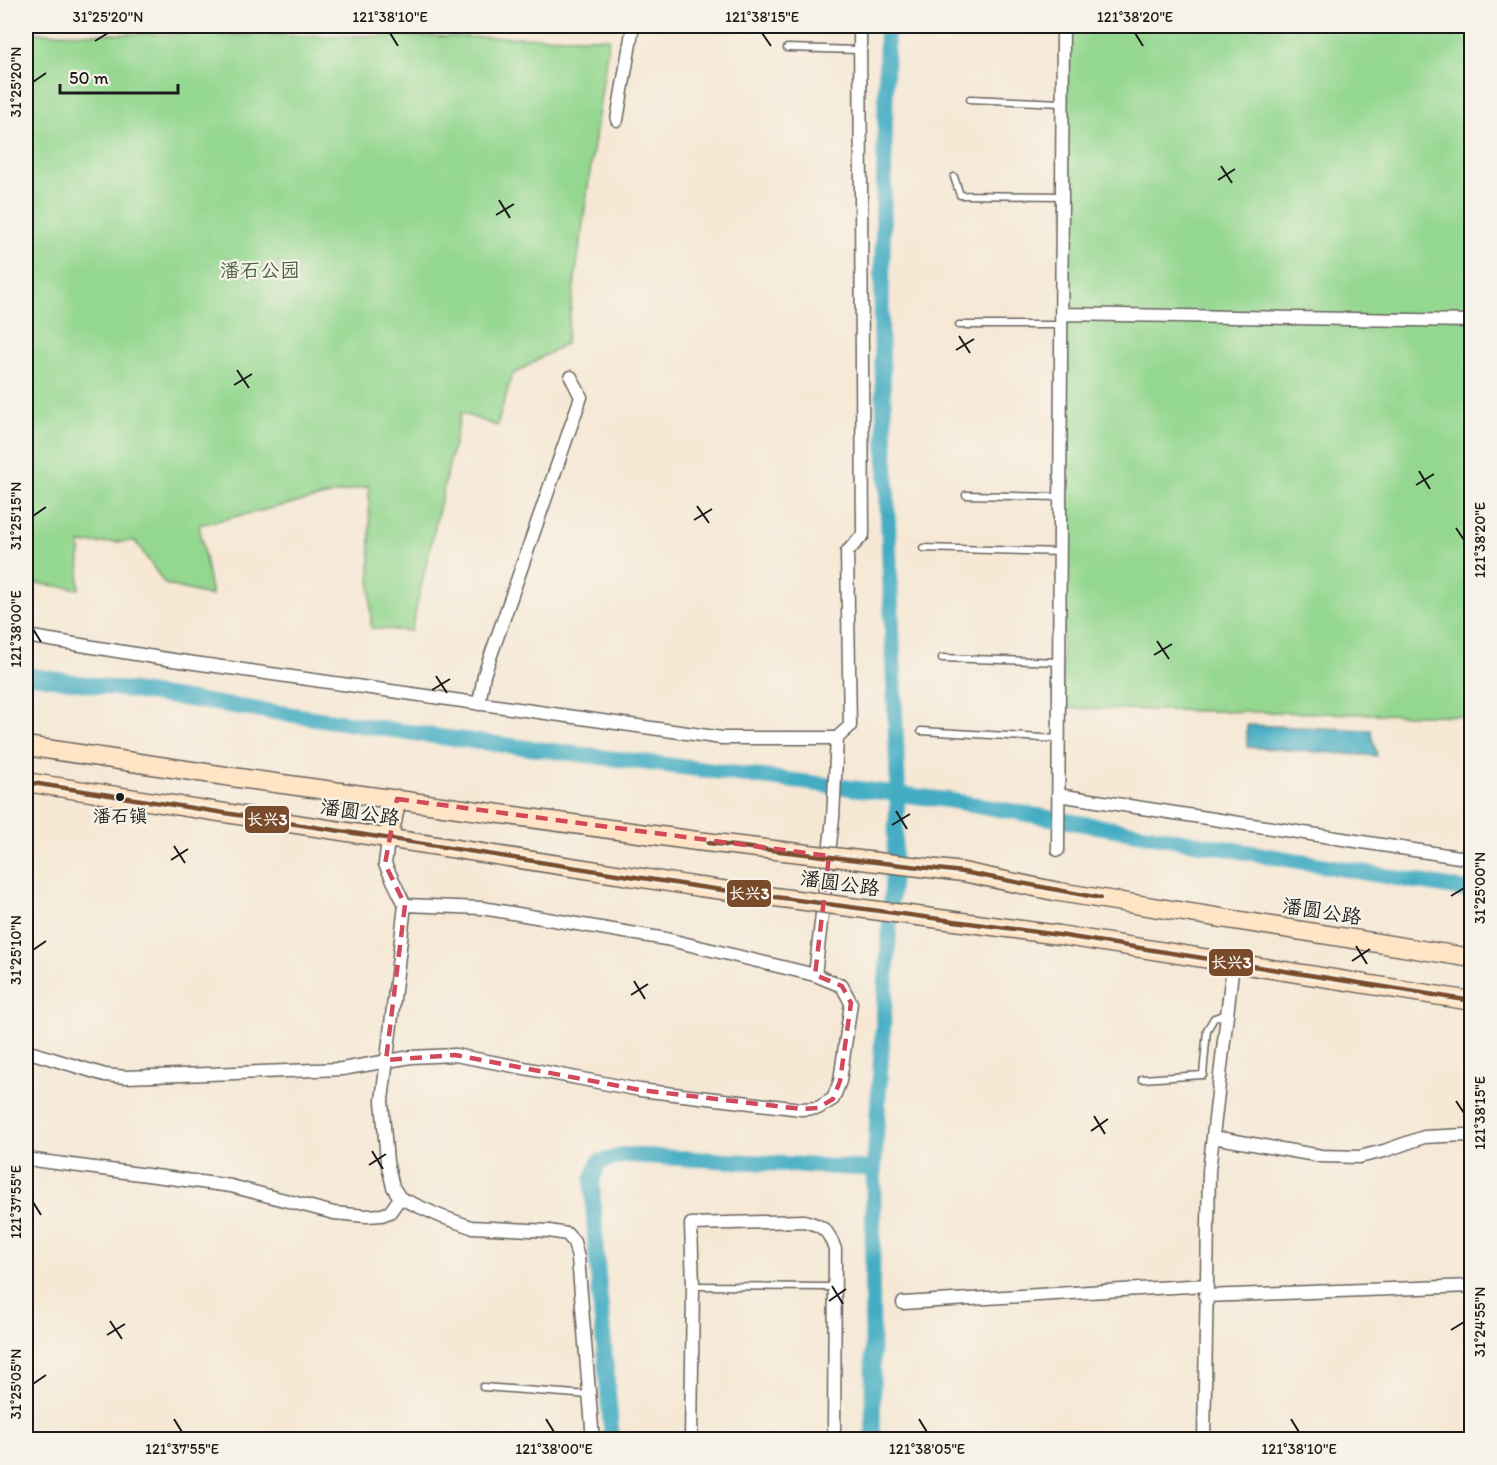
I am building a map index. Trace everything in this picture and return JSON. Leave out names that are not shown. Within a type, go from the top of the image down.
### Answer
[{"type":"main road","name":"潘圆公路","points":[[26,746],[227,777],[697,842],[963,872],[1059,892],[1472,958]]},
{"type":"main road","name":"潘圆公路","points":[[26,782],[700,887],[1059,935],[1472,1001]]},
{"type":"main road","points":[[388,840],[397,799]]},
{"type":"street","points":[[618,120],[633,26]]},
{"type":"street","points":[[815,975],[833,818],[837,744],[850,726],[847,552],[863,535],[860,26]]},
{"type":"street","points":[[1058,850],[1063,26]]},
{"type":"street","points":[[1063,319],[1472,321]]},
{"type":"street","points":[[479,704],[484,675],[581,397],[571,377]]},
{"type":"street","points":[[26,636],[722,738],[837,744]]},
{"type":"street","points":[[1058,799],[1472,859]]},
{"type":"street","points":[[388,840],[385,864],[405,905],[382,1101],[387,1162],[393,1188],[400,1198],[471,1227],[549,1231],[567,1234],[574,1242],[578,1258],[593,1440]]},
{"type":"street","points":[[26,1051],[105,1075],[126,1077],[342,1070],[386,1060],[455,1055],[640,1090],[801,1109],[818,1108],[833,1100],[840,1081],[851,1003],[842,986],[815,975],[666,939],[482,908],[405,905]]},
{"type":"street","points":[[1204,1440],[1209,1171],[1233,963]]},
{"type":"street","points":[[1213,1137],[1321,1156],[1359,1157],[1424,1137],[1465,1135],[1472,1138]]},
{"type":"street","points":[[26,1159],[231,1186],[334,1213],[382,1215],[390,1212],[400,1198]]},
{"type":"street","points":[[691,1440],[693,1286],[691,1224],[804,1221],[818,1224],[830,1234],[835,1249],[834,1440]]},
{"type":"street","points":[[903,1303],[1205,1290],[1472,1286]]},
{"type":"lane","points":[[787,48],[860,50]]},
{"type":"lane","points":[[970,99],[1063,103]]},
{"type":"lane","points":[[954,177],[960,195],[1063,196]]},
{"type":"lane","points":[[959,325],[1063,319]]},
{"type":"lane","points":[[966,495],[1061,497]]},
{"type":"lane","points":[[923,548],[1061,552]]},
{"type":"lane","points":[[942,658],[1060,662]]},
{"type":"lane","points":[[921,731],[1059,738]]},
{"type":"lane","points":[[1142,1078],[1203,1075],[1207,1030],[1214,1018],[1227,1014]]},
{"type":"lane","points":[[693,1286],[835,1287]]},
{"type":"lane","points":[[483,1387],[589,1395]]},
{"type":"highlighted area","points":[[397,799],[829,856],[815,975],[842,986],[851,1003],[840,1081],[833,1099],[818,1108],[801,1109],[640,1090],[455,1055],[386,1060],[405,905],[385,864]]},
{"type":"green space","points":[[1067,26],[1471,26],[1471,716],[1062,708]]},
{"type":"green space","name":"潘石公园","points":[[26,33],[609,38],[566,343],[512,375],[497,426],[461,413],[411,631],[371,628],[369,486],[199,525],[212,596],[165,584],[135,541],[80,544],[79,589],[26,582]]},
{"type":"water","points":[[1247,725],[1371,730],[1377,756],[1247,747]]},
{"type":"waterway","points":[[873,1440],[874,1169],[898,793],[881,329],[887,26]]},
{"type":"waterway","points":[[26,675],[441,737],[947,800],[1472,891]]},
{"type":"waterway","points":[[612,1440],[592,1180],[599,1162],[625,1155],[874,1169]]},
{"type":"transit line","name":"长兴3","points":[[26,782],[700,887],[1059,935],[1472,1001]]},
{"type":"transit line","name":"长兴3","points":[[708,843],[963,872],[1100,898]]},
{"type":"place","name":"潘石镇","points":[[120,797]]}]
